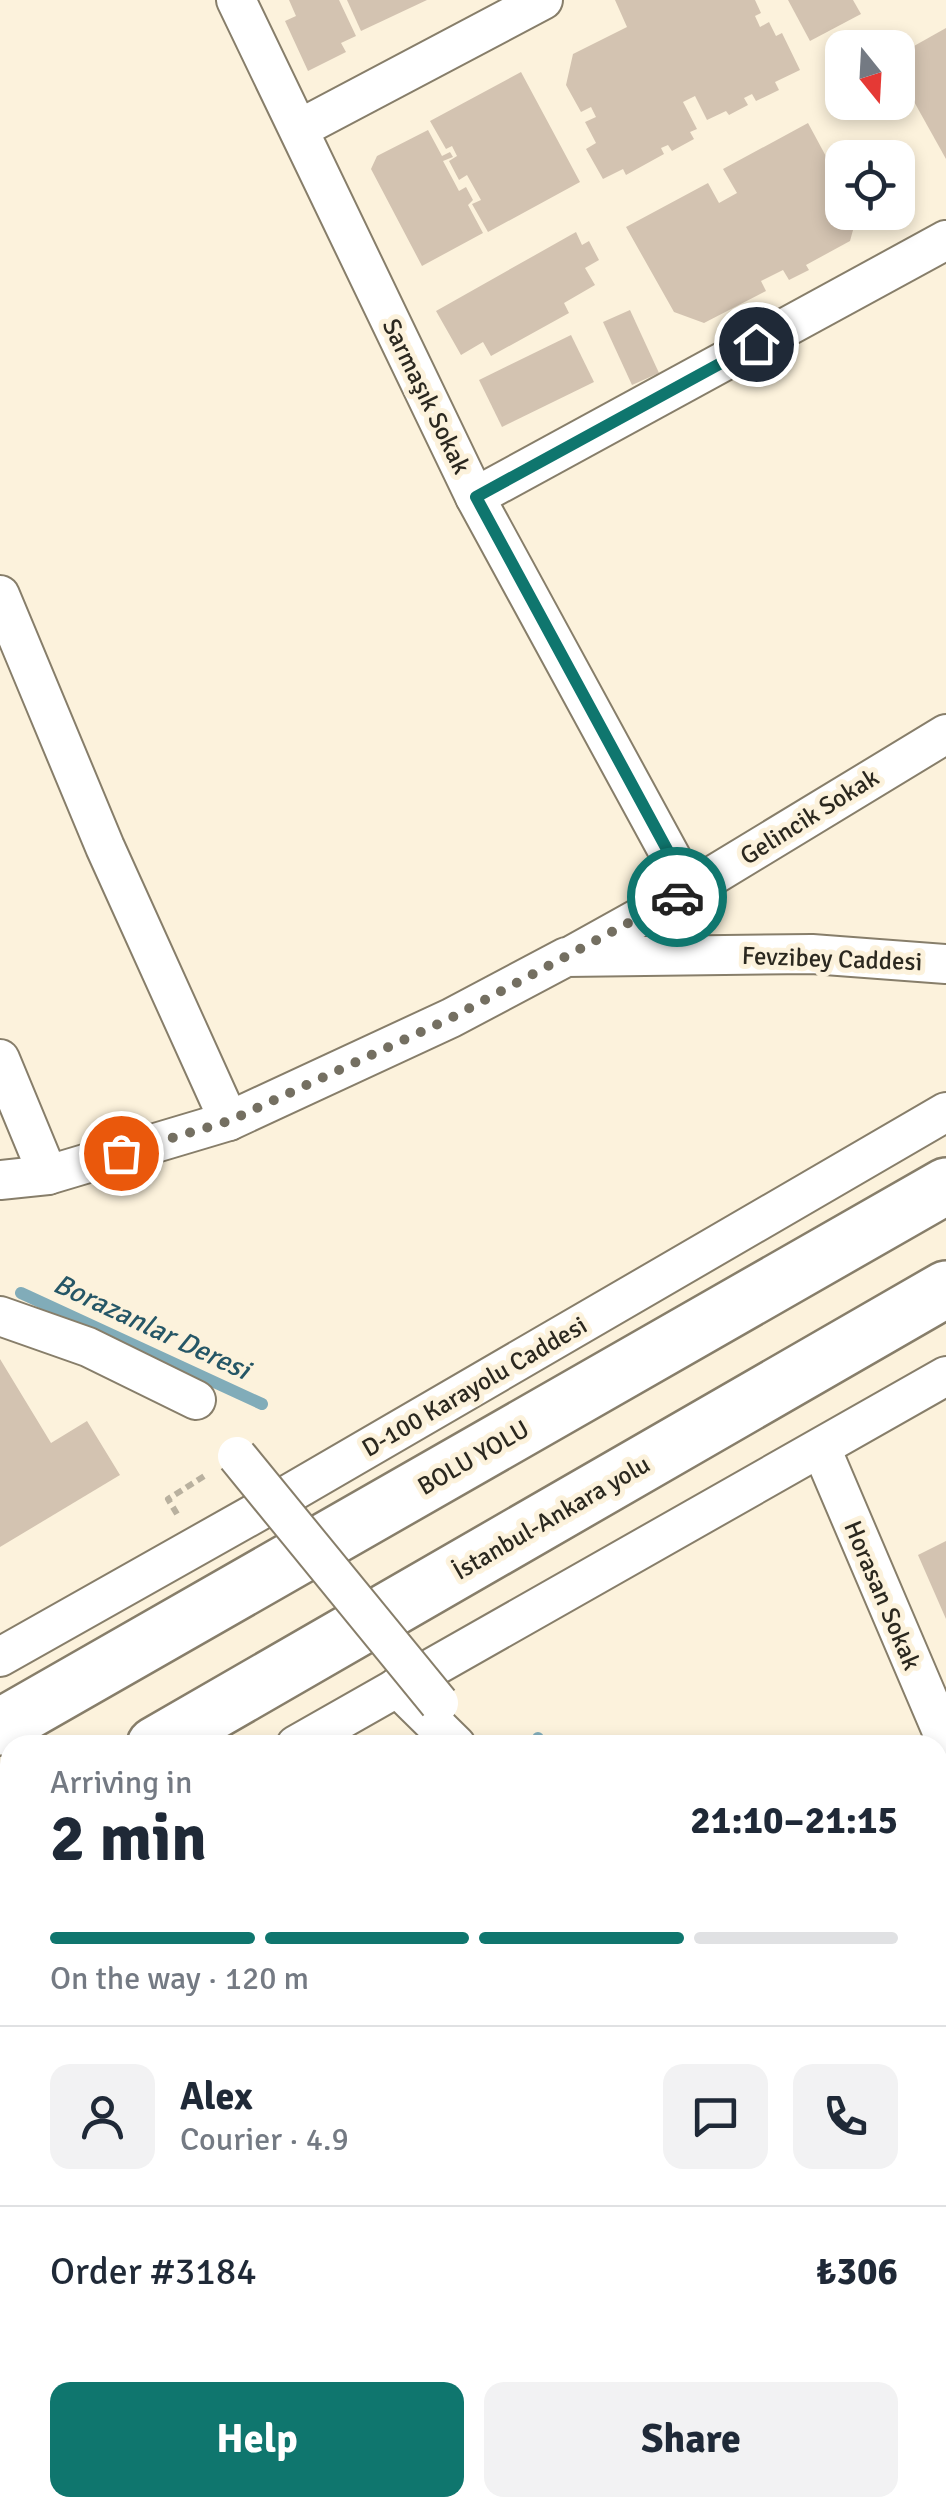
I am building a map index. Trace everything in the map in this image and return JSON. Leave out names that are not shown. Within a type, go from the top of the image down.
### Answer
[{"type":"highway","name":"BOLU YOLU","points":[[0,1727],[946,1186]]},
{"type":"highway","name":"İstanbul-Ankara yolu","points":[[172,1735],[946,1289]]},
{"type":"street","name":"Sarmaşık Sokak","points":[[236,0],[476,497],[689,890]]},
{"type":"street","points":[[300,129],[528,9]]},
{"type":"street","points":[[476,497],[946,240]]},
{"type":"street","points":[[0,595],[105,846],[229,1121]]},
{"type":"street","name":"Gelincik Sokak","points":[[566,958],[689,890],[946,734]]},
{"type":"street","name":"Fevzibey Caddesi","points":[[0,1180],[48,1175],[229,1121],[451,1018],[566,958],[812,954],[946,964]]},
{"type":"street","points":[[0,1059],[48,1175]]},
{"type":"street","name":"D-100 Karayolu Caddesi","points":[[0,1657],[946,1112]]},
{"type":"street","points":[[0,1316],[88,1347],[196,1400]]},
{"type":"street","points":[[313,1735],[946,1376]]},
{"type":"street","name":"Horasan Sokak","points":[[821,1448],[943,1735]]},
{"type":"street","points":[[236,1456],[439,1703]]},
{"type":"street","points":[[397,1687],[446,1735]]},
{"type":"path","points":[[192,1509],[178,1517],[168,1498],[236,1456]]},
{"type":"building","points":[[289,0],[339,0],[356,36],[341,43],[346,52],[308,71],[285,21],[296,16]]},
{"type":"building","points":[[347,0],[427,0],[361,31]]},
{"type":"building","points":[[615,0],[755,0],[761,13],[755,16],[760,27],[769,22],[776,36],[782,33],[800,70],[775,82],[779,90],[756,101],[752,94],[744,98],[748,105],[729,115],[726,111],[707,120],[695,96],[683,102],[697,129],[690,132],[694,139],[672,151],[668,145],[661,148],[664,154],[626,175],[623,169],[603,179],[586,149],[596,143],[585,122],[596,117],[591,107],[581,112],[566,85],[573,54],[627,27]]},
{"type":"building","points":[[788,0],[853,0],[861,14],[810,41]]},
{"type":"building","points":[[946,28],[946,159],[915,103],[915,45]]},
{"type":"building","points":[[521,72],[580,182],[488,232],[472,204],[481,200],[467,175],[459,180],[449,161],[457,156],[452,146],[446,149],[430,121]]},
{"type":"building","points":[[808,123],[825,154],[825,230],[853,230],[850,241],[806,265],[809,270],[789,280],[783,270],[761,281],[766,291],[704,323],[674,312],[626,227],[708,183],[719,203],[737,193],[723,169]]},
{"type":"building","points":[[428,130],[442,156],[450,152],[453,157],[443,161],[459,191],[466,187],[473,200],[468,205],[483,233],[422,266],[371,169],[377,156]]},
{"type":"building","points":[[576,232],[582,245],[589,241],[599,260],[585,268],[595,285],[564,303],[569,313],[491,356],[483,342],[461,355],[436,311]]},
{"type":"building","points":[[630,310],[659,373],[632,385],[603,322]]},
{"type":"building","points":[[571,335],[594,382],[502,427],[479,380]]},
{"type":"building","points":[[0,1359],[51,1443],[87,1421],[120,1475],[0,1547]]},
{"type":"building","points":[[946,1541],[946,1619],[918,1555]]},
{"type":"waterway","name":"Borazanlar Deresi","points":[[21,1293],[262,1404]]},
{"type":"way so far","points":[[121,1153],[229,1121],[451,1018],[677,897]]},
{"type":"route","points":[[677,897],[689,890],[476,497],[756,344]]}]
